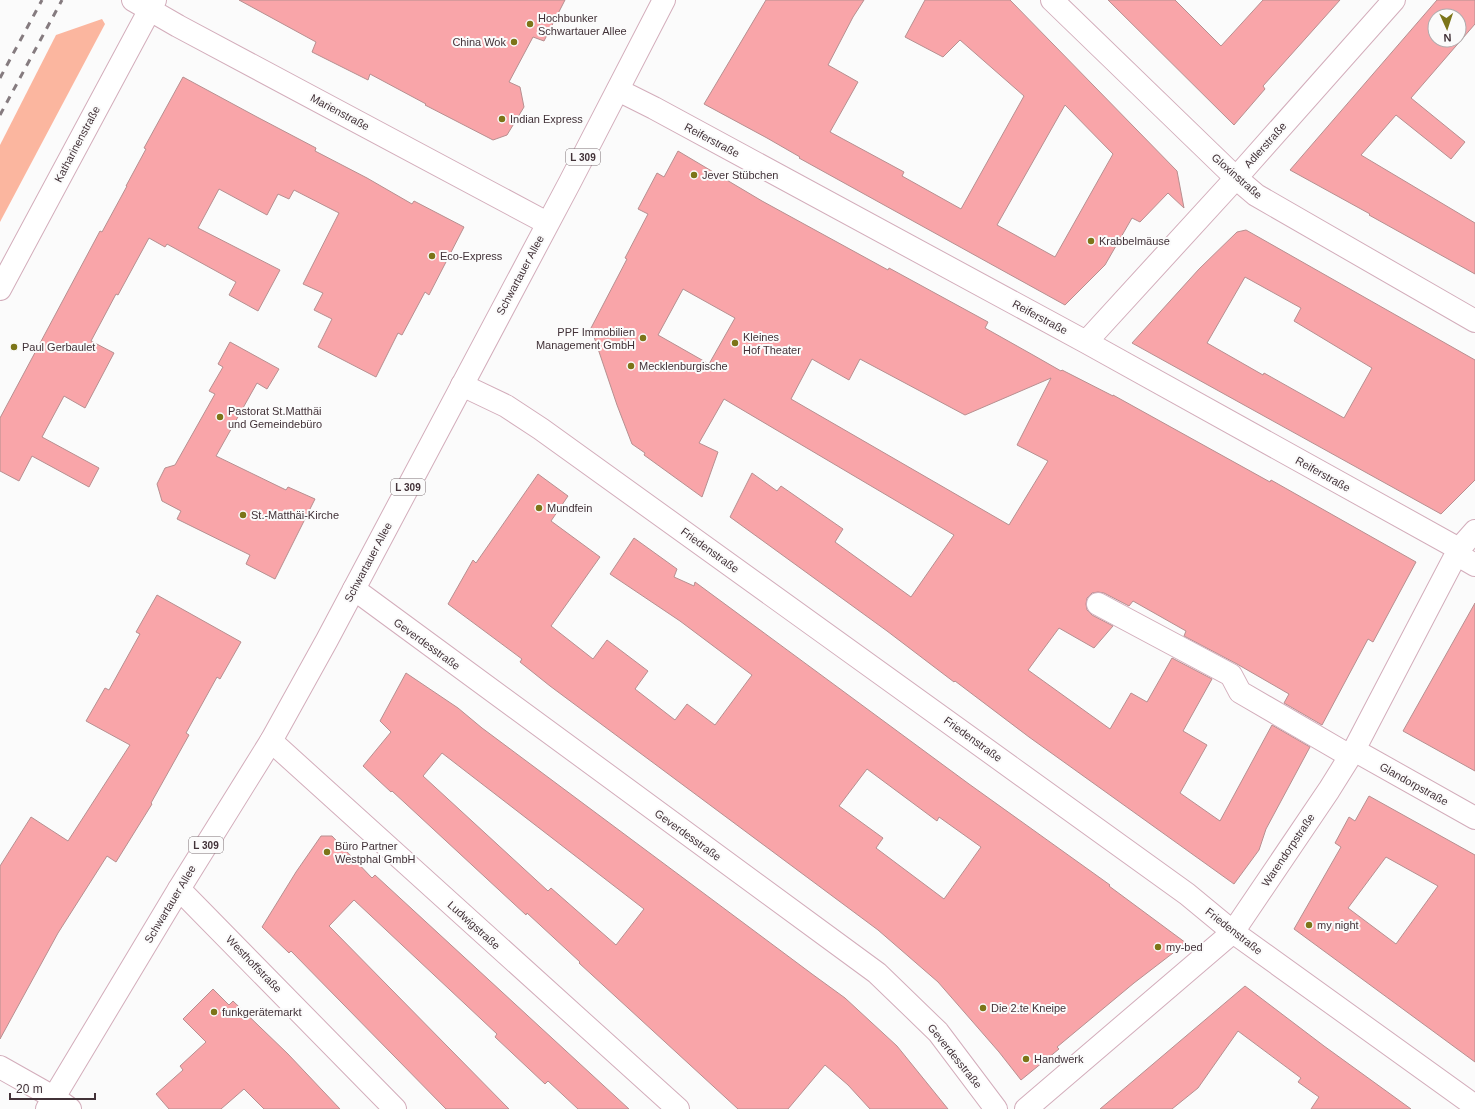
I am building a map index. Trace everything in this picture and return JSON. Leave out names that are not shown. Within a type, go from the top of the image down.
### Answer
[{"type":"street","name":"Schwartauer Allee","points":[[57,1105],[180,889],[271,741],[354,589],[618,90],[664,0]]},
{"type":"street","name":"Gloxinstraße","points":[[1052,0],[1236,178],[1256,195],[1475,321]]},
{"type":"street","name":"Adlerstraße","points":[[1086,342],[1236,178],[1394,0]]},
{"type":"street","name":"Marienstraße","points":[[146,3],[178,26],[547,223]]},
{"type":"street","name":"Katharinenstraße","points":[[0,289],[146,3]]},
{"type":"street","name":"Reiferstraße","points":[[618,90],[1086,342],[1457,552],[1475,565]]},
{"type":"street","name":"Friedenstraße","points":[[462,385],[506,406],[541,429],[1187,894],[1233,932],[1475,1106]]},
{"type":"street","name":"Warendorpstraße","points":[[1026,1109],[1233,932],[1329,790],[1352,753],[1457,552],[1475,531]]},
{"type":"street","name":"Geverdesstraße","points":[[354,589],[877,973],[938,1032],[996,1109]]},
{"type":"street","name":"Glandorpstraße","points":[[1098,604],[1231,675],[1240,692],[1475,818]]},
{"type":"street","name":"Ludwigstraße","points":[[271,741],[678,1109]]},
{"type":"street","name":"Westhoffstraße","points":[[180,889],[395,1109]]},
{"type":"street","points":[[0,1067],[57,1105]]},
{"type":"shaded area","points":[[102,19],[105,24],[0,222],[0,145],[56,35]]},
{"type":"building","points":[[239,0],[565,0],[544,41],[533,37],[509,82],[520,87],[524,107],[507,135],[493,140],[425,105],[426,104],[370,74],[368,80],[312,52],[316,42]]},
{"type":"building","points":[[766,0],[864,0],[853,17],[828,65],[858,82],[830,132],[904,172],[902,176],[961,209],[1024,96],[960,40],[943,57],[905,37],[925,0],[1010,0],[1177,171],[1184,208],[1168,193],[1140,222],[1132,218],[1105,265],[1065,305],[704,104]],"holes":[[[1065,105],[1113,154],[1055,257],[997,225]]]},
{"type":"building","points":[[1108,0],[1175,0],[1221,46],[1263,0],[1340,0],[1263,86],[1265,89],[1234,125]]},
{"type":"building","points":[[1437,0],[1475,0],[1475,24],[1467,33],[1467,8],[1430,8]]},
{"type":"building","points":[[1427,12],[1427,48],[1454,48],[1411,98],[1465,142],[1451,159],[1396,115],[1361,155],[1475,223],[1475,274],[1369,215],[1370,214],[1290,170]]},
{"type":"building","points":[[183,77],[316,148],[315,151],[367,178],[412,204],[414,201],[464,227],[429,295],[425,292],[402,335],[398,333],[376,377],[318,347],[332,319],[314,310],[323,293],[303,284],[339,213],[294,190],[289,199],[278,194],[267,215],[219,189],[198,228],[280,270],[258,311],[229,295],[236,282],[167,244],[165,247],[149,238],[118,295],[116,294],[91,341],[114,353],[85,408],[64,396],[42,437],[99,468],[89,487],[32,456],[19,481],[0,471],[0,418],[100,231],[102,232],[127,186],[146,149],[144,148]]},
{"type":"building","points":[[678,151],[762,201],[888,270],[889,268],[988,322],[985,328],[1061,371],[1062,370],[1113,395],[1270,482],[1271,480],[1416,562],[1373,642],[1368,639],[1322,725],[1284,703],[1289,694],[1184,636],[1186,631],[1133,601],[1129,606],[1104,593],[1092,593],[1087,598],[1087,610],[1092,615],[1113,626],[1094,648],[1059,628],[1028,670],[1110,729],[1131,693],[1147,702],[1172,658],[1212,679],[1183,731],[1207,745],[1180,793],[1220,821],[1272,725],[1310,747],[1266,829],[1259,850],[1234,884],[1029,737],[955,681],[954,682],[887,631],[730,517],[752,473],[777,491],[781,486],[843,529],[835,542],[911,597],[954,535],[724,399],[699,443],[718,452],[702,497],[644,455],[645,453],[632,444],[591,328],[627,259],[625,258],[648,214],[638,209],[657,173],[664,177]],"holes":[[[683,289],[735,318],[709,364],[658,335]],[[812,359],[849,380],[860,359],[965,415],[1051,378],[1017,445],[1048,461],[1009,525],[791,399]]]},
{"type":"building","points":[[1246,230],[1475,360],[1475,480],[1441,514],[1132,343],[1199,269],[1237,232]],"holes":[[[1245,277],[1301,308],[1294,321],[1372,368],[1344,418],[1207,343]]]},
{"type":"building","name":"St.-Matthäi-Kirche","points":[[230,342],[279,369],[267,389],[257,383],[216,456],[286,490],[288,487],[315,499],[275,579],[246,564],[250,555],[177,519],[181,511],[162,501],[157,484],[165,468],[175,465],[215,394],[209,391],[223,367],[218,364]]},
{"type":"building","points":[[538,474],[568,496],[551,521],[600,557],[551,626],[593,659],[607,640],[648,671],[635,689],[675,720],[687,704],[715,725],[752,675],[680,621],[610,574],[634,538],[677,569],[674,577],[694,586],[695,582],[969,784],[1110,885],[1109,886],[1186,943],[1134,983],[1057,1047],[1059,1049],[1021,1080],[999,1052],[938,982],[878,930],[550,686],[520,662],[522,659],[448,604],[473,560],[476,563]],"holes":[[[867,769],[937,821],[939,817],[981,847],[944,899],[876,848],[883,838],[839,806]]]},
{"type":"building","points":[[157,595],[241,642],[220,679],[217,677],[186,733],[189,735],[151,803],[152,804],[116,862],[107,856],[58,933],[0,1039],[0,866],[31,817],[68,841],[130,745],[86,721],[105,688],[109,690],[140,634],[136,632]]},
{"type":"building","points":[[1475,603],[1475,771],[1403,731]]},
{"type":"building","points":[[406,673],[458,708],[482,728],[845,998],[897,1046],[948,1109],[870,1109],[848,1085],[825,1065],[788,1109],[738,1109],[579,963],[580,962],[527,913],[526,915],[363,766],[391,732],[380,721]],"holes":[[[442,753],[644,909],[616,945],[551,888],[548,891],[423,776]]]},
{"type":"building","points":[[1369,796],[1475,855],[1475,1062],[1294,929],[1341,847],[1335,843],[1349,817],[1355,821]],"holes":[[[1386,857],[1438,886],[1396,944],[1348,908]]]},
{"type":"building","points":[[321,836],[332,836],[372,878],[375,875],[629,1109],[578,1109],[548,1081],[545,1084],[495,1037],[497,1034],[354,900],[329,926],[509,1109],[446,1109],[291,951],[289,953],[262,927],[296,872]]},
{"type":"building","points":[[1245,986],[1411,1109],[1311,1109],[1319,1097],[1298,1082],[1301,1078],[1238,1031],[1198,1088],[1172,1109],[1100,1109]]},
{"type":"building","points":[[213,989],[229,1005],[233,1001],[288,1054],[340,1109],[264,1109],[244,1089],[221,1109],[169,1109],[156,1094],[183,1070],[180,1066],[206,1042],[183,1019]]},
{"type":"railway","points":[[0,78],[42,0]]},
{"type":"railway","points":[[0,115],[62,0]]},
{"type":"place","name":"Hochbunker Schwartauer Allee","points":[[530,24]]},
{"type":"place","name":"China Wok","points":[[514,42]]},
{"type":"place","name":"Indian Express","points":[[502,119]]},
{"type":"place","name":"Jever Stübchen","points":[[694,175]]},
{"type":"place","name":"Krabbelmäuse","points":[[1091,241]]},
{"type":"place","name":"Eco-Express","points":[[432,256]]},
{"type":"place","name":"PPF Immobilien Management GmbH","points":[[643,338]]},
{"type":"place","name":"Kleines Hof Theater","points":[[735,343]]},
{"type":"place","name":"Paul Gerbaulet","points":[[14,347]]},
{"type":"place","name":"Mecklenburgische","points":[[631,366]]},
{"type":"place","name":"Pastorat St.Matthäi und Gemeindebüro","points":[[220,417]]},
{"type":"place","name":"Mundfein","points":[[539,508]]},
{"type":"place","name":"St.-Matthäi-Kirche","points":[[243,515]]},
{"type":"place","name":"Büro Partner Westphal GmbH","points":[[327,852]]},
{"type":"place","name":"my night","points":[[1309,925]]},
{"type":"place","name":"my-bed","points":[[1158,947]]},
{"type":"place","name":"Die 2.te Kneipe","points":[[983,1008]]},
{"type":"place","name":"funkgerätemarkt","points":[[214,1012]]},
{"type":"place","name":"Handwerk","points":[[1026,1059]]}]
